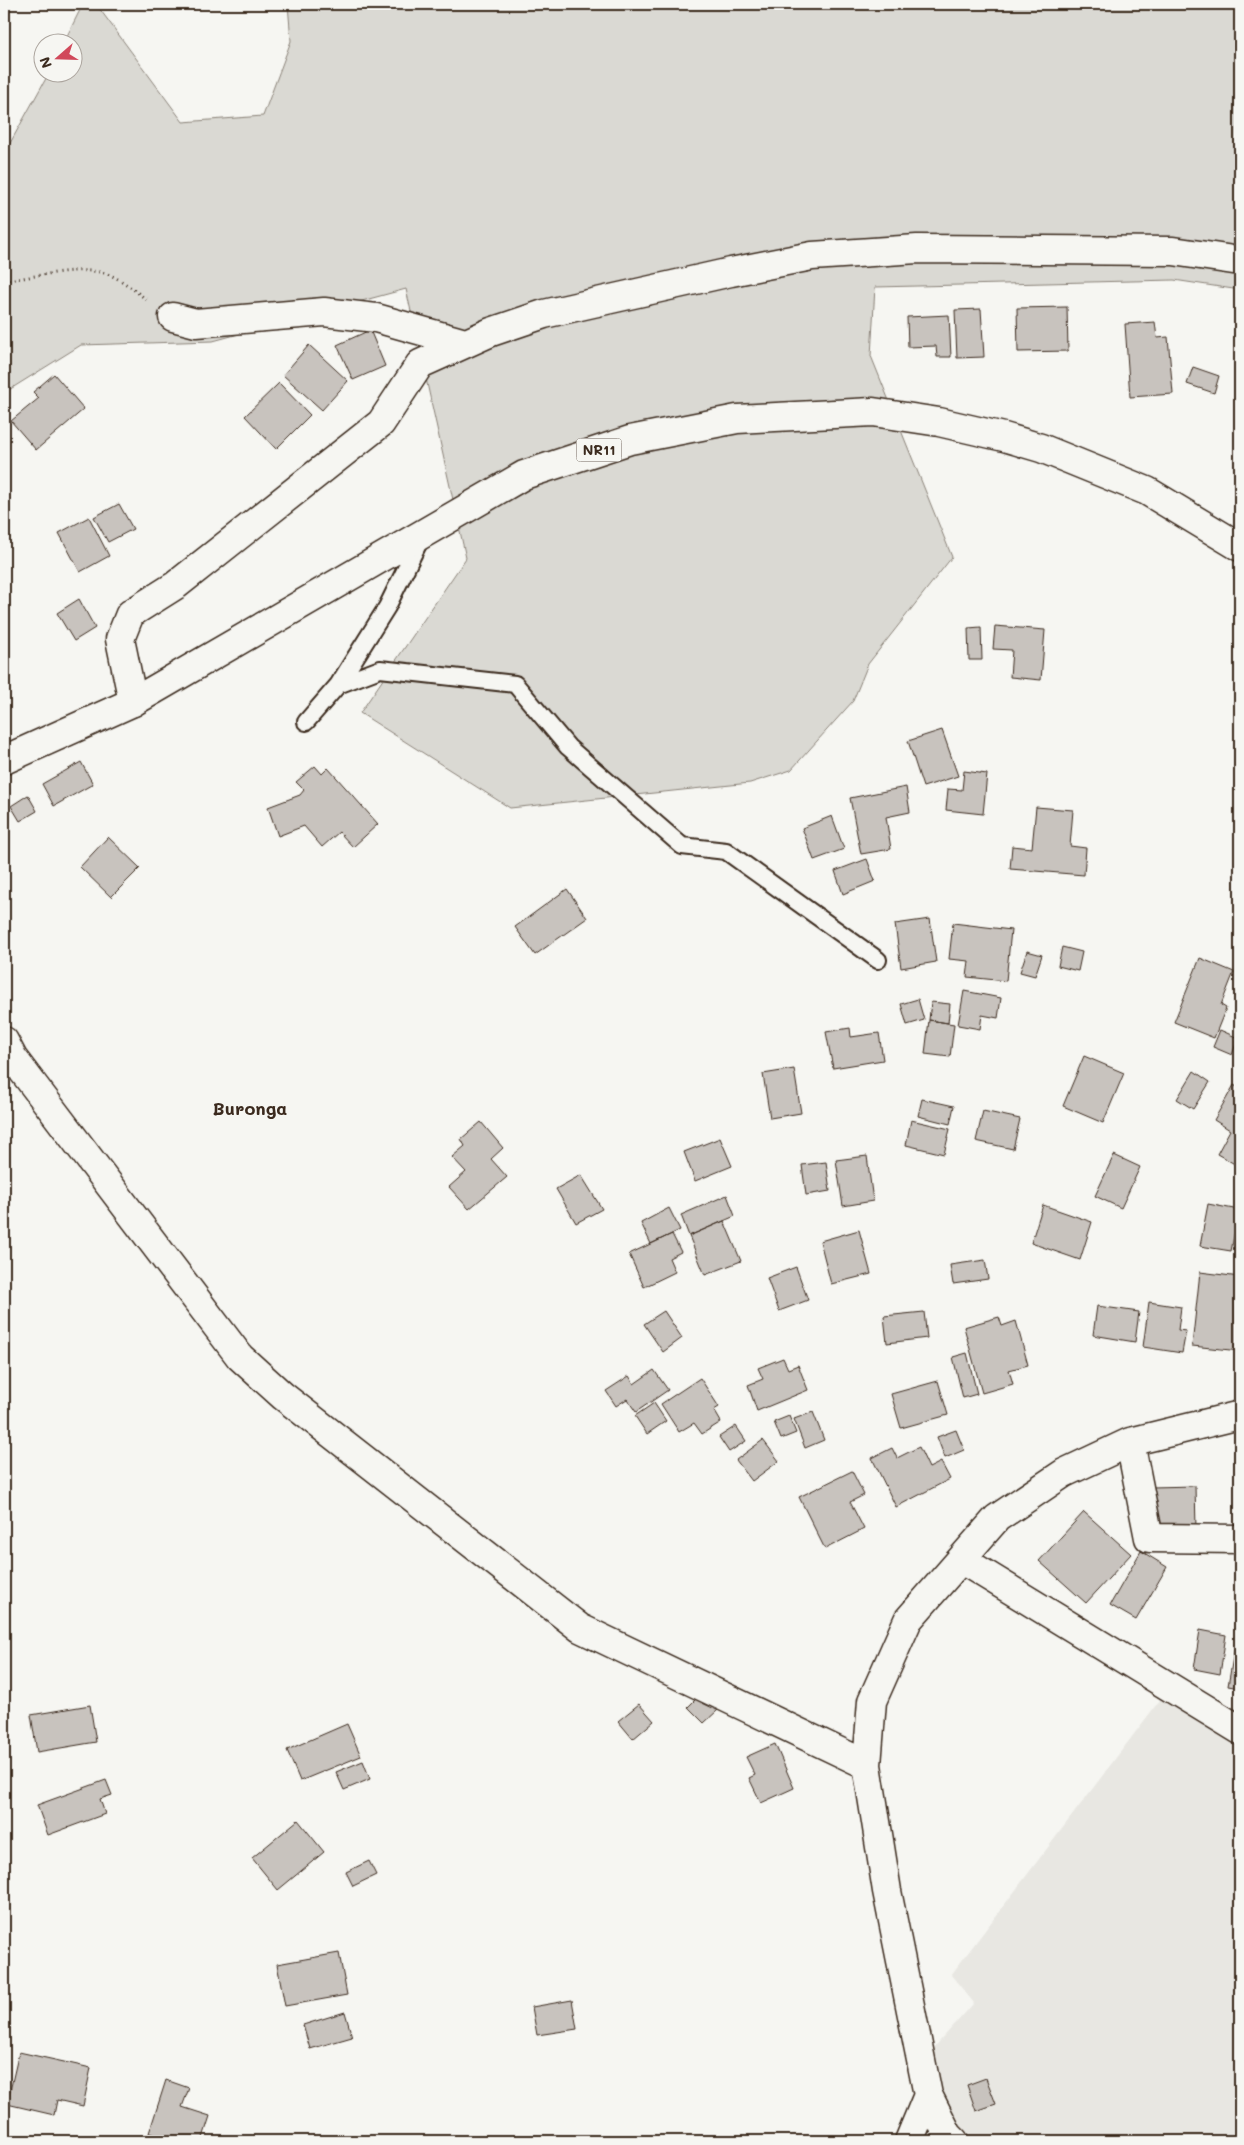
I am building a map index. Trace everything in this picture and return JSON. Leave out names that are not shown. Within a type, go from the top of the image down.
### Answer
[{"type":"main road","points":[[132,702],[120,639],[130,614],[176,585],[381,423],[420,364],[491,332],[544,314],[812,256],[918,249],[1153,251],[1240,261]]},
{"type":"main road","points":[[173,317],[196,323],[324,312],[376,318],[465,343]]},
{"type":"main road","name":"NR11","points":[[6,757],[132,702],[524,475],[630,440],[737,419],[873,412],[939,422],[1004,437],[1040,448],[1147,492],[1240,547]]},
{"type":"main road","points":[[4,1041],[13,1058],[240,1357],[283,1396],[580,1628],[867,1766]]},
{"type":"main road","points":[[954,2141],[948,2135],[928,2095],[887,1891],[867,1766],[872,1701],[908,1620],[962,1560],[996,1518],[1064,1472],[1130,1442],[1240,1415]]},
{"type":"main road","points":[[1130,1442],[1149,1538],[1240,1540]]},
{"type":"main road","points":[[962,1560],[1240,1730]]},
{"type":"main road","points":[[909,2141],[928,2095]]},
{"type":"lane","points":[[306,722],[338,684],[388,607],[423,534]]},
{"type":"lane","points":[[338,684],[380,669],[515,684],[568,747],[682,846],[726,851],[878,960]]},
{"type":"path","points":[[4,280],[26,279],[69,272],[102,272],[129,286],[161,312],[173,317]]},
{"type":"shaded area","points":[[83,4],[96,4],[183,122],[263,116],[291,41],[288,4],[1240,4],[1240,290],[1174,280],[875,287],[871,356],[952,557],[868,664],[853,701],[791,770],[750,783],[510,808],[360,713],[466,558],[406,289],[213,341],[81,345],[4,393],[4,154],[44,82],[82,82],[82,32],[69,32]]},
{"type":"shaded area","points":[[1166,1692],[1240,1747],[1240,2141],[975,2141],[946,2118],[922,2061],[974,2003],[951,1975]]},
{"type":"building","points":[[1067,307],[1068,351],[1018,352],[1017,308]]},
{"type":"building","points":[[981,309],[984,357],[957,358],[955,310]]},
{"type":"building","points":[[949,315],[951,357],[937,357],[936,346],[908,347],[907,317]]},
{"type":"building","points":[[1155,322],[1157,338],[1168,337],[1173,394],[1130,397],[1125,324]]},
{"type":"building","points":[[370,330],[385,366],[353,380],[337,345]]},
{"type":"building","points":[[309,345],[348,381],[322,410],[283,375]]},
{"type":"building","points":[[1193,367],[1219,376],[1214,393],[1187,384]]},
{"type":"building","points":[[54,374],[84,409],[36,450],[11,421],[39,398],[33,392]]},
{"type":"building","points":[[279,383],[310,415],[276,449],[245,416]]},
{"type":"building","points":[[119,504],[133,529],[108,542],[94,517]]},
{"type":"building","points":[[89,517],[109,556],[80,572],[59,533]]},
{"type":"building","points":[[79,599],[95,628],[74,641],[57,613]]},
{"type":"building","points":[[995,626],[1045,630],[1041,680],[1010,677],[1012,650],[993,649]]},
{"type":"building","points":[[981,627],[982,660],[969,660],[968,628]]},
{"type":"building","points":[[942,730],[958,776],[923,787],[908,741]]},
{"type":"building","points":[[81,762],[93,784],[54,806],[42,784]]},
{"type":"building","points":[[315,766],[322,774],[328,768],[378,824],[353,847],[339,832],[322,847],[304,826],[278,836],[268,807],[300,795],[304,790],[296,782]]},
{"type":"building","points":[[964,771],[987,774],[983,814],[946,810],[948,789],[962,790]]},
{"type":"building","points":[[906,787],[910,812],[886,817],[891,849],[861,854],[850,798]]},
{"type":"building","points":[[28,795],[37,811],[20,821],[11,806]]},
{"type":"building","points":[[1036,807],[1073,810],[1070,846],[1086,848],[1084,875],[1010,869],[1012,846],[1032,848]]},
{"type":"building","points":[[832,816],[844,849],[814,860],[802,828]]},
{"type":"building","points":[[108,837],[140,868],[111,897],[80,867]]},
{"type":"building","points":[[867,859],[875,881],[843,894],[835,871]]},
{"type":"building","points":[[567,889],[587,918],[535,955],[515,927]]},
{"type":"building","points":[[930,919],[936,962],[901,968],[895,924]]},
{"type":"building","points":[[953,923],[1011,930],[1006,981],[967,977],[969,961],[949,959]]},
{"type":"building","points":[[1062,947],[1082,952],[1078,971],[1058,966]]},
{"type":"building","points":[[1027,951],[1042,955],[1035,976],[1020,972]]},
{"type":"building","points":[[1200,958],[1234,972],[1221,1005],[1226,1008],[1214,1038],[1174,1022]]},
{"type":"building","points":[[1240,985],[1240,1005],[1234,1002]]},
{"type":"building","points":[[964,991],[1001,998],[998,1018],[982,1015],[980,1029],[958,1025]]},
{"type":"building","points":[[918,999],[924,1020],[907,1025],[901,1004]]},
{"type":"building","points":[[931,1002],[950,1004],[948,1023],[929,1020]]},
{"type":"building","points":[[929,1020],[954,1024],[950,1057],[925,1054]]},
{"type":"building","points":[[850,1028],[851,1037],[879,1033],[883,1060],[833,1068],[826,1032]]},
{"type":"building","points":[[1220,1030],[1238,1038],[1232,1055],[1213,1047]]},
{"type":"building","points":[[1084,1056],[1124,1073],[1103,1123],[1063,1106]]},
{"type":"building","points":[[794,1069],[801,1113],[770,1118],[763,1074]]},
{"type":"building","points":[[1194,1071],[1210,1082],[1193,1109],[1177,1099]]},
{"type":"building","points":[[1234,1085],[1240,1089],[1240,1167],[1217,1154],[1230,1130],[1214,1120]]},
{"type":"building","points":[[922,1099],[954,1106],[950,1124],[918,1116]]},
{"type":"building","points":[[983,1111],[1020,1119],[1013,1149],[976,1141]]},
{"type":"building","points":[[911,1120],[950,1129],[944,1154],[906,1145]]},
{"type":"building","points":[[481,1122],[503,1148],[491,1159],[507,1177],[469,1209],[449,1187],[466,1172],[452,1157],[465,1146],[461,1139]]},
{"type":"building","points":[[720,1138],[732,1166],[695,1181],[684,1152]]},
{"type":"building","points":[[1114,1155],[1140,1167],[1121,1208],[1095,1196]]},
{"type":"building","points":[[867,1156],[873,1201],[843,1206],[836,1160]]},
{"type":"building","points":[[826,1162],[830,1191],[806,1195],[802,1165]]},
{"type":"building","points":[[581,1175],[602,1209],[576,1223],[556,1189]]},
{"type":"building","points":[[727,1195],[735,1216],[689,1236],[681,1215]]},
{"type":"building","points":[[1208,1204],[1239,1210],[1231,1251],[1200,1246]]},
{"type":"building","points":[[1043,1205],[1092,1222],[1080,1260],[1031,1243]]},
{"type":"building","points":[[669,1208],[680,1230],[651,1244],[641,1223]]},
{"type":"building","points":[[724,1221],[741,1261],[705,1275],[689,1236]]},
{"type":"building","points":[[859,1230],[871,1274],[831,1284],[820,1241]]},
{"type":"building","points":[[672,1234],[681,1252],[669,1258],[675,1272],[644,1287],[629,1254]]},
{"type":"building","points":[[985,1260],[988,1279],[953,1284],[950,1265]]},
{"type":"building","points":[[796,1267],[808,1300],[779,1311],[767,1278]]},
{"type":"building","points":[[1200,1272],[1240,1277],[1240,1351],[1192,1346]]},
{"type":"building","points":[[1149,1302],[1181,1307],[1178,1330],[1186,1331],[1182,1353],[1143,1347]]},
{"type":"building","points":[[1097,1306],[1139,1312],[1135,1342],[1093,1335]]},
{"type":"building","points":[[664,1311],[682,1338],[663,1352],[644,1324]]},
{"type":"building","points":[[924,1312],[927,1338],[887,1343],[884,1316]]},
{"type":"building","points":[[999,1317],[1002,1326],[1016,1321],[1028,1365],[1009,1370],[1013,1384],[982,1393],[964,1327]]},
{"type":"building","points":[[967,1353],[977,1394],[963,1398],[953,1357]]},
{"type":"building","points":[[783,1358],[788,1369],[798,1365],[808,1390],[757,1411],[748,1385],[763,1379],[758,1368]]},
{"type":"building","points":[[654,1370],[668,1390],[636,1412],[627,1399],[616,1406],[606,1391],[629,1376],[634,1384]]},
{"type":"building","points":[[700,1378],[719,1407],[714,1410],[721,1422],[702,1434],[694,1423],[679,1432],[661,1404]]},
{"type":"building","points":[[938,1381],[948,1415],[901,1428],[891,1394]]},
{"type":"building","points":[[654,1403],[666,1421],[647,1434],[635,1416]]},
{"type":"building","points":[[813,1412],[824,1440],[805,1448],[794,1419]]},
{"type":"building","points":[[789,1416],[796,1433],[781,1439],[774,1422]]},
{"type":"building","points":[[736,1426],[746,1441],[729,1452],[719,1437]]},
{"type":"building","points":[[956,1430],[964,1450],[945,1458],[937,1437]]},
{"type":"building","points":[[763,1440],[779,1461],[752,1481],[736,1460]]},
{"type":"building","points":[[919,1447],[929,1468],[941,1462],[950,1479],[896,1507],[872,1458],[892,1448],[897,1458]]},
{"type":"building","points":[[852,1471],[864,1495],[850,1502],[864,1529],[825,1549],[799,1497]]},
{"type":"building","points":[[1195,1486],[1196,1529],[1153,1530],[1152,1487]]},
{"type":"building","points":[[1084,1512],[1131,1554],[1086,1603],[1039,1561]]},
{"type":"building","points":[[1141,1551],[1167,1567],[1136,1620],[1110,1605]]},
{"type":"building","points":[[1200,1630],[1226,1635],[1220,1674],[1194,1669]]},
{"type":"building","points":[[1236,1640],[1240,1641],[1240,1688],[1228,1686]]},
{"type":"building","points":[[702,1693],[718,1710],[704,1723],[688,1707]]},
{"type":"building","points":[[639,1704],[654,1721],[633,1739],[618,1721]]},
{"type":"building","points":[[90,1705],[96,1742],[37,1752],[31,1715]]},
{"type":"building","points":[[347,1724],[361,1756],[300,1781],[287,1750]]},
{"type":"building","points":[[775,1744],[794,1788],[761,1803],[749,1778],[755,1775],[746,1757]]},
{"type":"building","points":[[363,1761],[370,1779],[344,1790],[336,1772]]},
{"type":"building","points":[[106,1780],[112,1795],[100,1799],[105,1814],[48,1835],[37,1805]]},
{"type":"building","points":[[298,1820],[324,1852],[278,1890],[252,1858]]},
{"type":"building","points":[[369,1861],[376,1875],[353,1886],[346,1872]]},
{"type":"building","points":[[339,1953],[347,1995],[285,2006],[277,1964]]},
{"type":"building","points":[[572,2000],[577,2029],[537,2035],[532,2007]]},
{"type":"building","points":[[345,2012],[352,2037],[310,2049],[303,2025]]},
{"type":"building","points":[[19,2052],[91,2068],[83,2106],[57,2100],[54,2115],[7,2104]]},
{"type":"building","points":[[986,2078],[996,2104],[976,2111],[967,2085]]},
{"type":"building","points":[[166,2080],[189,2088],[182,2107],[210,2116],[202,2141],[173,2141],[149,2133]]},
{"type":"district","name":"Buronga","points":[[250,1109]]}]
